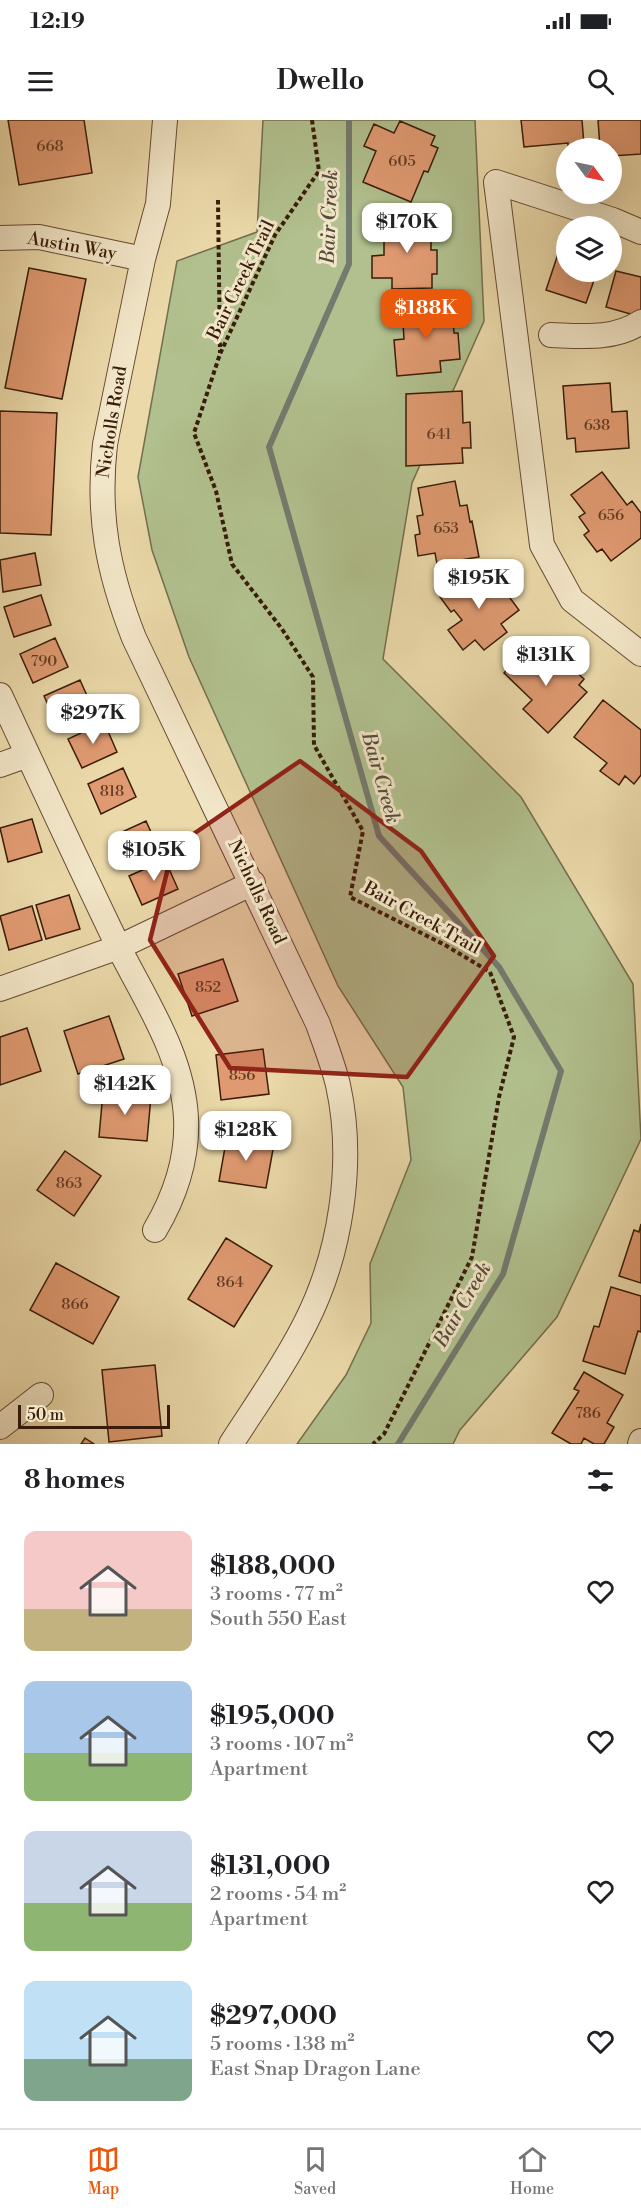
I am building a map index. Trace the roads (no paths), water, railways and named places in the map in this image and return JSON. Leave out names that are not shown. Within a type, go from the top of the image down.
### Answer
[{"type":"street","name":"Nicholls Road","points":[[165,120],[158,204],[143,259],[105,444],[102,472],[103,527],[114,582],[135,638],[254,883],[318,1024],[343,1116],[344,1169],[337,1230],[319,1293],[291,1351],[231,1444]]},
{"type":"street","points":[[641,232],[613,220],[496,182],[542,545],[572,600],[641,654]]},
{"type":"street","name":"Austin Way","points":[[0,238],[39,237],[143,259]]},
{"type":"street","points":[[551,335],[596,336],[620,333],[641,322]]},
{"type":"street","points":[[0,695],[161,1031],[177,1070],[186,1119],[181,1170],[169,1206],[155,1230]]},
{"type":"street","points":[[0,765],[28,755]]},
{"type":"street","points":[[0,988],[119,947],[254,883]]},
{"type":"street","points":[[0,1427],[41,1395]]},
{"type":"waterway","name":"Bair Creek","points":[[349,120],[349,264],[269,447],[379,836],[499,967],[561,1071],[503,1274],[398,1444]]}]
